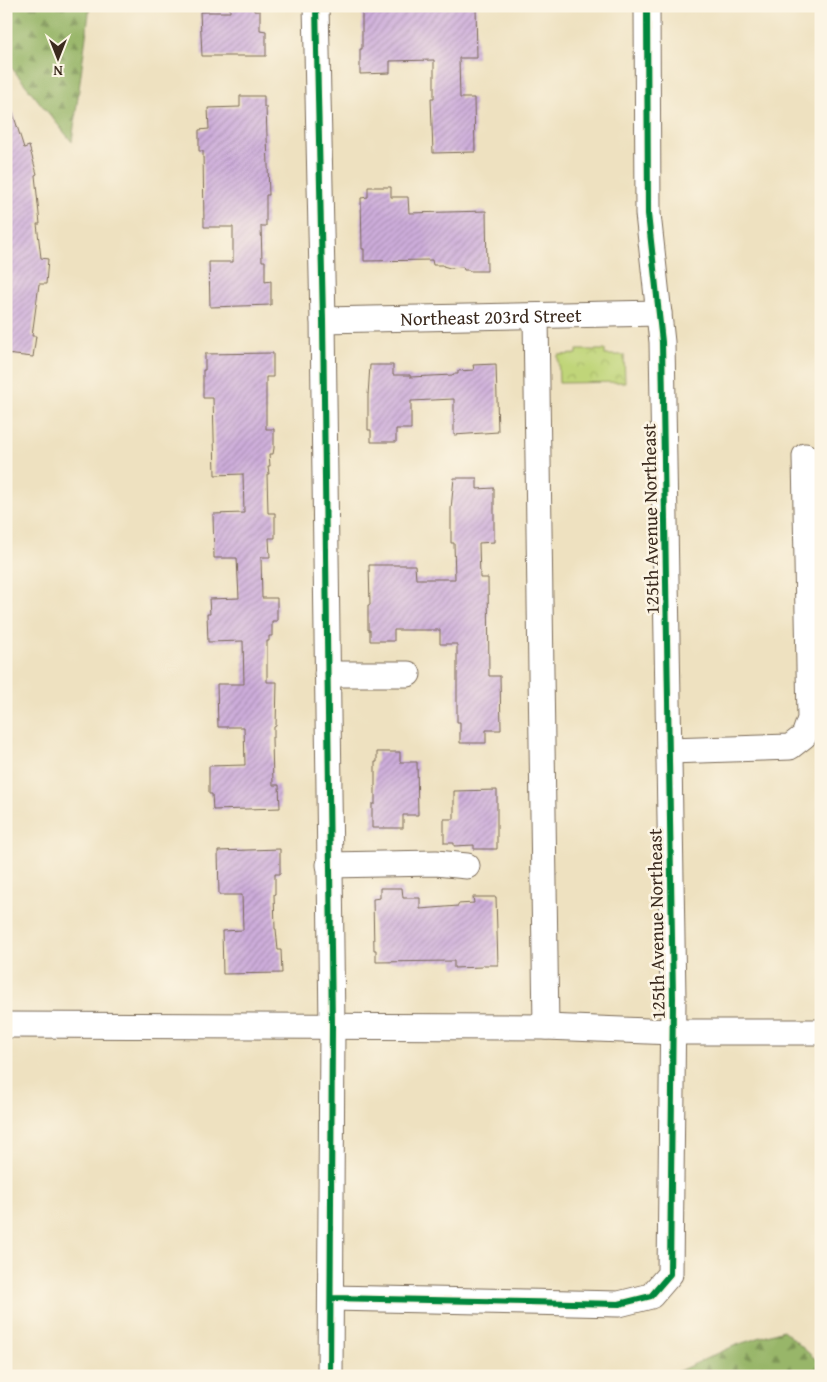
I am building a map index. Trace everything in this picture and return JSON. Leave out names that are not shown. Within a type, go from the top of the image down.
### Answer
[{"type":"street","points":[[316,6],[323,320],[326,674],[332,1026],[330,1376]]},
{"type":"street","name":"125th Avenue Northeast","points":[[331,1298],[619,1304],[651,1296],[670,1274],[673,1032],[662,342],[648,214],[647,6]]},
{"type":"street","name":"Northeast 203rd Street","points":[[323,320],[659,313]]},
{"type":"street","points":[[536,317],[546,1027]]},
{"type":"street","points":[[669,751],[790,747],[804,736],[810,719],[805,456]]},
{"type":"street","points":[[326,674],[408,674]]},
{"type":"street","points":[[329,865],[436,863],[467,866]]},
{"type":"street","points":[[6,1025],[546,1027],[673,1032],[821,1032]]},
{"type":"green space","points":[[6,6],[90,6],[72,142],[6,61]]},
{"type":"green space","points":[[577,350],[605,350],[605,355],[624,355],[625,382],[559,383],[558,355],[577,354]]},
{"type":"green space","points":[[783,1330],[821,1364],[821,1376],[668,1376],[736,1345]]},
{"type":"building","points":[[230,6],[254,6],[254,11],[260,11],[260,30],[266,31],[266,56],[202,56],[200,12],[230,12]]},
{"type":"building","points":[[365,6],[476,6],[477,58],[459,58],[460,98],[474,98],[475,152],[433,153],[431,98],[434,98],[434,60],[390,61],[390,73],[360,74],[362,8]]},
{"type":"building","points":[[240,96],[264,96],[264,107],[266,107],[269,195],[266,195],[266,226],[261,226],[262,261],[265,261],[265,282],[271,281],[271,305],[210,307],[209,262],[233,262],[233,227],[204,227],[203,151],[199,151],[199,130],[209,129],[208,108],[240,107]]},
{"type":"building","points":[[10,104],[24,148],[29,146],[37,174],[35,175],[40,224],[37,224],[41,258],[48,259],[46,284],[39,284],[32,336],[36,336],[33,357],[6,354],[6,105]]},
{"type":"building","points":[[368,187],[391,187],[391,197],[408,197],[409,213],[486,211],[487,271],[469,271],[464,270],[463,267],[450,268],[443,265],[433,265],[432,260],[364,261],[361,198],[368,197]]},
{"type":"building","points":[[273,353],[273,377],[266,377],[266,429],[274,429],[274,448],[273,454],[269,454],[270,466],[268,466],[269,474],[267,474],[268,513],[275,513],[275,538],[269,538],[270,557],[261,557],[262,598],[277,598],[277,621],[272,621],[272,636],[269,636],[269,641],[267,641],[267,682],[277,682],[276,726],[274,727],[274,737],[272,737],[273,785],[279,785],[280,808],[213,810],[212,794],[209,794],[209,766],[245,765],[244,727],[218,727],[217,684],[244,684],[243,641],[208,642],[207,614],[210,614],[209,599],[239,598],[237,558],[214,558],[213,514],[244,513],[243,474],[215,475],[213,398],[203,398],[205,354]]},
{"type":"building","points":[[496,364],[498,432],[454,435],[454,399],[411,401],[411,429],[396,429],[396,442],[371,442],[371,430],[368,430],[370,365],[393,365],[393,375],[410,375],[410,377],[453,375],[458,374],[458,371],[474,370],[473,365]]},
{"type":"building","points":[[454,478],[477,478],[477,489],[494,488],[494,542],[479,543],[480,578],[488,578],[489,676],[500,676],[501,730],[486,730],[486,743],[460,743],[460,722],[457,722],[457,644],[440,644],[440,630],[394,630],[394,641],[370,641],[370,630],[368,630],[368,605],[370,605],[369,565],[415,565],[416,579],[455,579],[454,543],[451,543],[451,509]]},
{"type":"building","points":[[377,752],[400,752],[400,762],[417,762],[418,815],[403,815],[403,828],[372,828],[372,804],[375,804],[375,762],[377,762]]},
{"type":"building","points":[[497,790],[497,849],[474,849],[474,845],[454,846],[454,843],[444,843],[444,819],[454,819],[454,791]]},
{"type":"building","points":[[280,849],[280,874],[275,874],[274,894],[275,929],[278,950],[281,950],[282,973],[223,974],[222,931],[243,930],[242,895],[219,895],[218,851]]},
{"type":"building","points":[[380,888],[402,888],[403,898],[420,898],[420,909],[474,903],[473,897],[496,897],[498,965],[454,968],[454,961],[376,962],[373,899],[380,898]]},
{"type":"cycle path","points":[[316,6],[323,320],[332,1026],[330,1376]]},
{"type":"cycle path","points":[[331,1298],[619,1304],[651,1296],[670,1274],[673,998],[662,342],[648,214],[647,6]]}]
